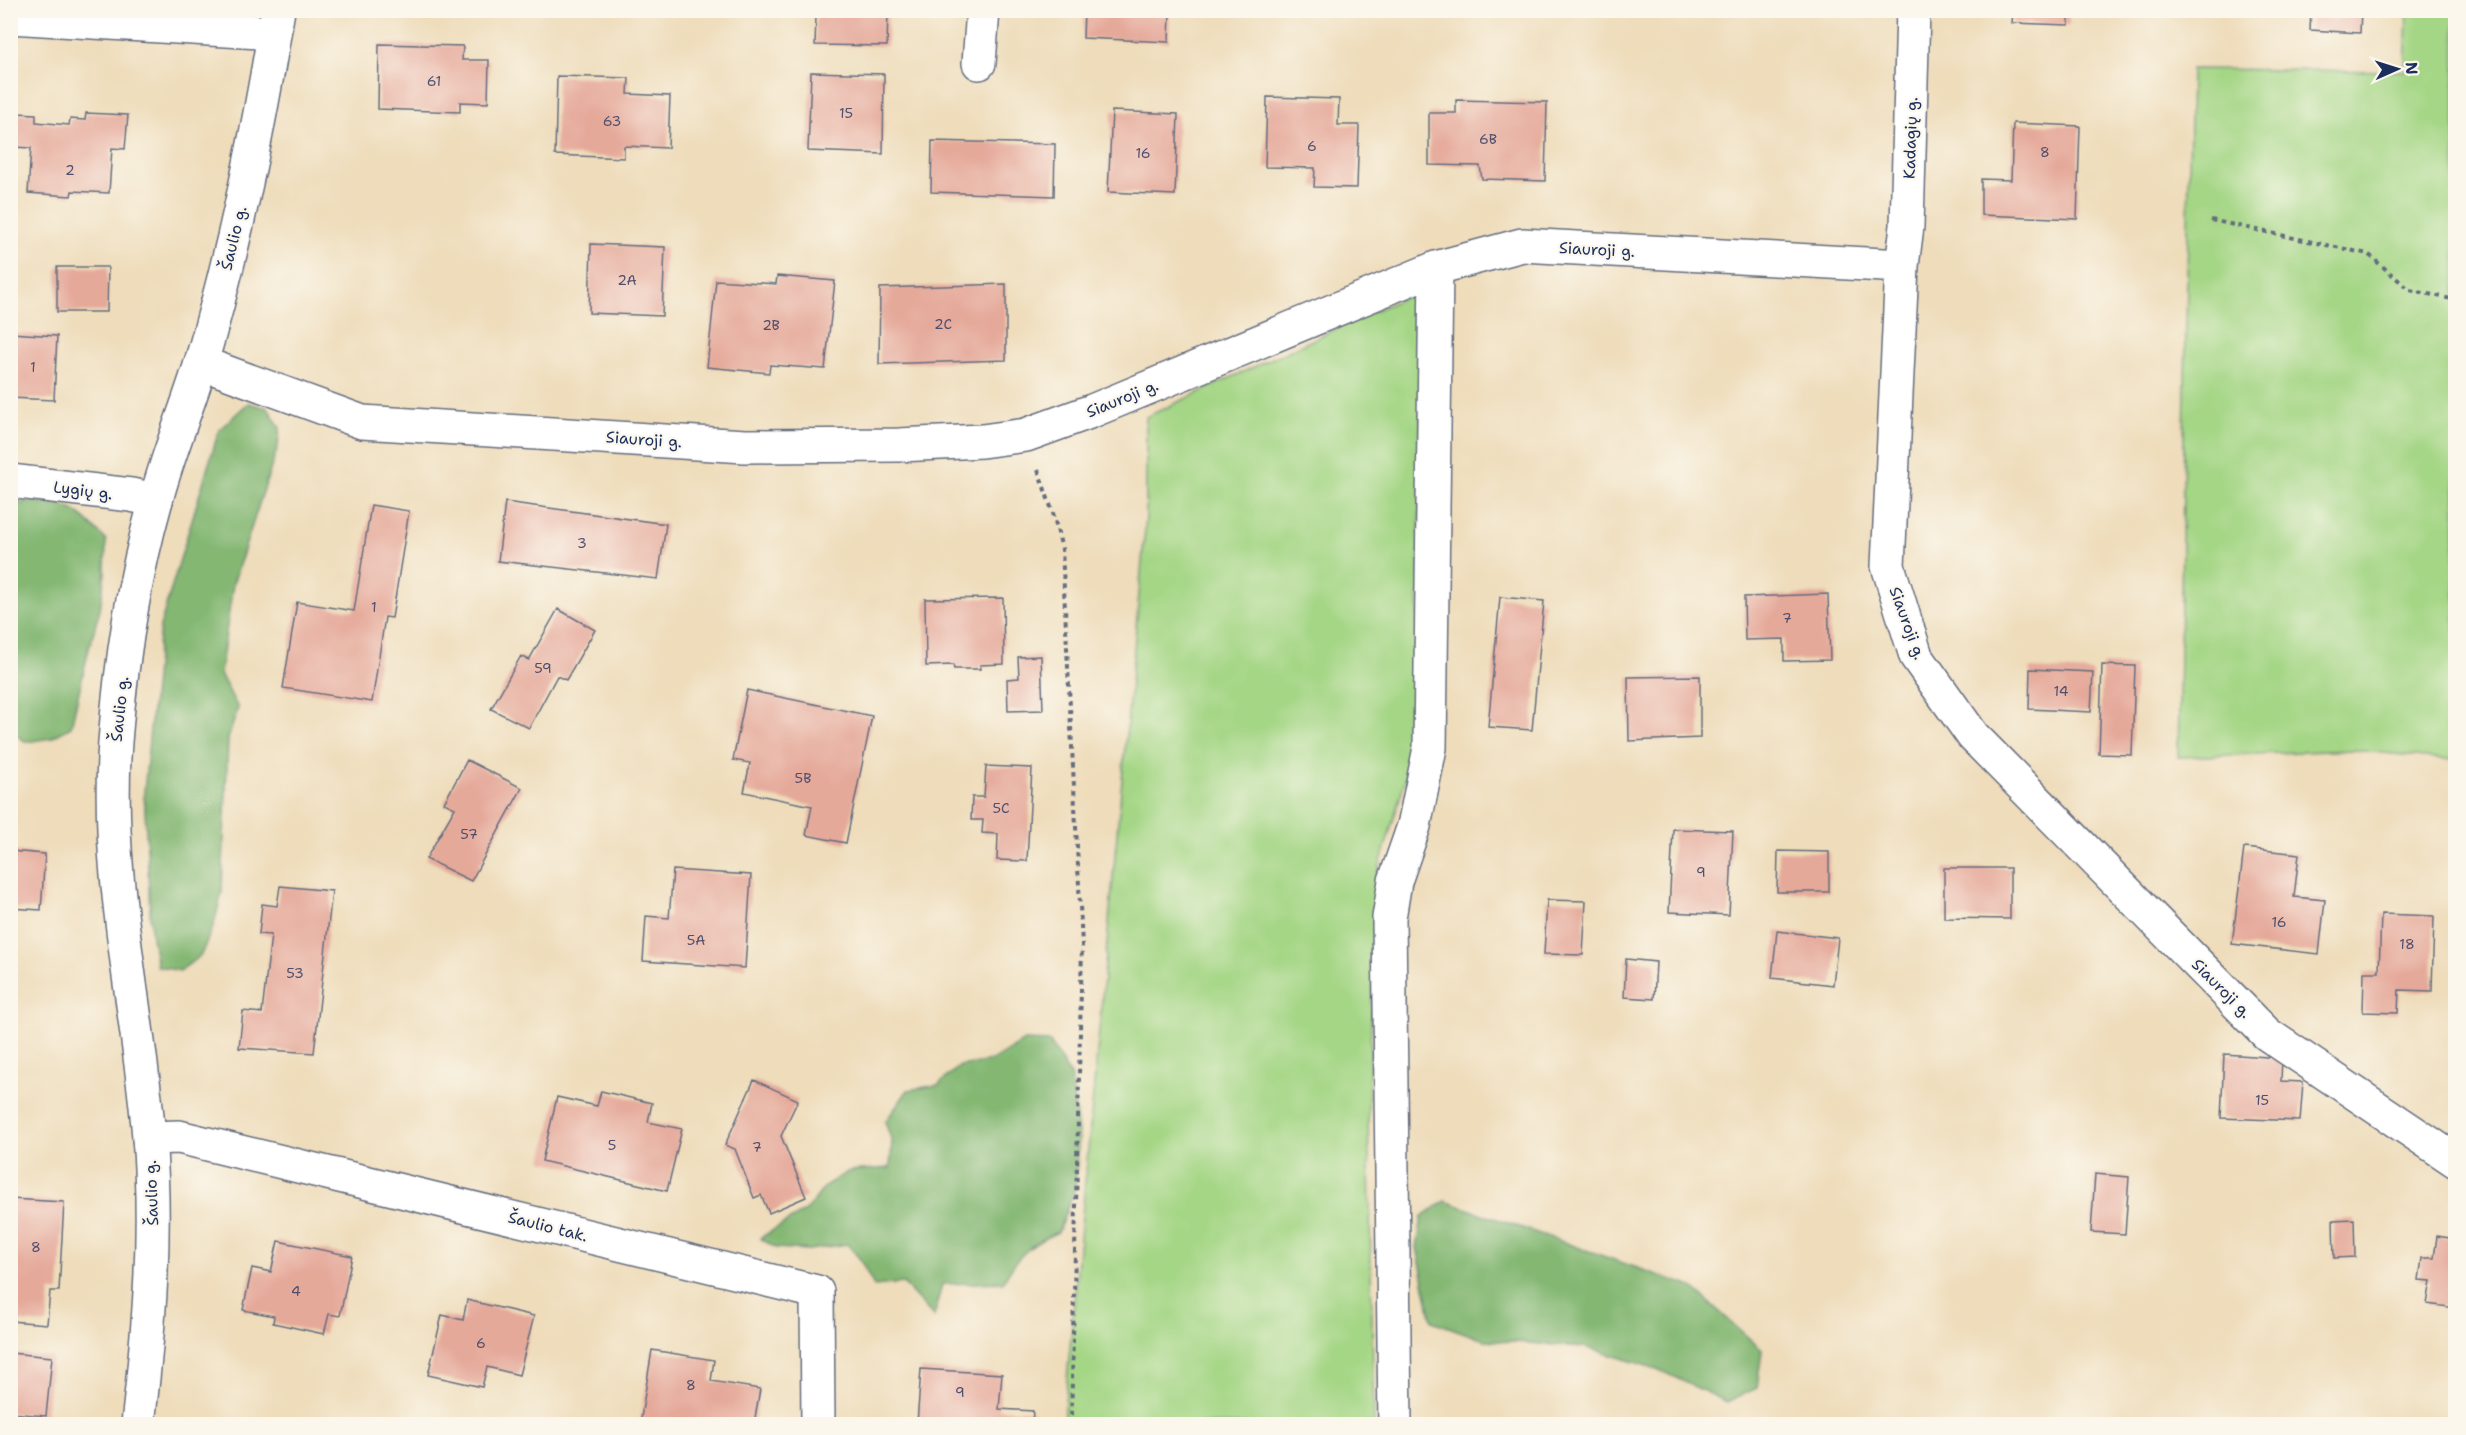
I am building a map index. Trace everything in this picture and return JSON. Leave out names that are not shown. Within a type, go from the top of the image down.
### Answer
[{"type":"street","points":[[979,63],[983,10]]},
{"type":"street","name":"Kadagių g.","points":[[1902,266],[1907,226],[1913,10]]},
{"type":"street","points":[[10,17],[276,22]]},
{"type":"street","name":"Šaulio g.","points":[[138,1425],[153,1256],[149,1138],[113,837],[115,743],[128,624],[156,500],[201,363],[255,149],[276,22]]},
{"type":"street","name":"Siauroji g.","points":[[201,363],[362,422],[745,446],[899,445],[982,441],[1026,435],[1092,411],[1436,268],[1522,245],[1902,266],[1888,566],[1916,656],[1973,736],[2267,1034],[2456,1161]]},
{"type":"street","points":[[1395,1425],[1389,918],[1395,881],[1414,826],[1430,748],[1436,268]]},
{"type":"street","name":"Lygių g.","points":[[10,481],[156,500]]},
{"type":"street","name":"Šaulio tak.","points":[[149,1138],[179,1137],[817,1292],[818,1425]]},
{"type":"path","points":[[2211,220],[2368,254],[2410,290],[2456,300]]},
{"type":"path","points":[[1026,435],[1053,513],[1062,549],[1081,933],[1071,1425]]},
{"type":"green space","points":[[2407,11],[2455,11],[2455,760],[2353,750],[2178,757],[2191,69],[2405,71]]},
{"type":"green space","points":[[1422,289],[1417,740],[1376,878],[1368,1112],[1374,1424],[1063,1424],[1146,518],[1146,417]]},
{"type":"green space","points":[[248,403],[268,408],[280,428],[278,446],[233,584],[220,674],[238,708],[228,739],[222,892],[214,924],[201,955],[180,971],[157,966],[151,932],[144,792],[160,626],[219,430]]},
{"type":"green space","points":[[31,501],[66,506],[74,510],[106,540],[105,573],[100,609],[71,727],[51,738],[26,742],[11,731],[10,505]]},
{"type":"green space","points":[[1024,1041],[1050,1042],[1071,1077],[1079,1138],[1075,1189],[1058,1232],[1025,1252],[1003,1282],[942,1284],[934,1317],[903,1283],[874,1286],[859,1258],[847,1244],[809,1250],[776,1248],[760,1238],[807,1210],[826,1185],[849,1171],[890,1168],[892,1141],[885,1122],[908,1090],[938,1085],[960,1066],[992,1061]]},
{"type":"green space","points":[[1445,1201],[1692,1287],[1762,1350],[1757,1388],[1727,1402],[1657,1369],[1585,1347],[1484,1340],[1432,1321],[1417,1247],[1422,1217]]},
{"type":"building","points":[[792,10],[888,12],[887,46],[815,45],[816,16],[792,16]]},
{"type":"building","points":[[1084,10],[1170,10],[1169,42],[1083,38]]},
{"type":"building","points":[[2013,10],[2069,10],[2069,25],[2012,23]]},
{"type":"building","points":[[2311,10],[2361,10],[2360,33],[2310,30]]},
{"type":"building","points":[[379,44],[463,46],[462,60],[489,60],[488,103],[460,102],[460,112],[378,109]]},
{"type":"building","points":[[811,72],[884,74],[883,154],[808,151]]},
{"type":"building","points":[[557,76],[629,78],[628,94],[670,96],[668,148],[624,146],[624,158],[555,155]]},
{"type":"building","points":[[1267,97],[1339,99],[1338,125],[1359,125],[1357,188],[1314,187],[1315,168],[1265,167]]},
{"type":"building","points":[[1456,100],[1547,102],[1545,181],[1482,179],[1480,166],[1429,165],[1429,113],[1456,113]]},
{"type":"building","points":[[10,108],[14,108],[13,140],[10,140]]},
{"type":"building","points":[[1112,111],[1178,114],[1175,195],[1108,192]]},
{"type":"building","points":[[16,113],[36,114],[36,122],[69,125],[70,119],[85,120],[86,113],[128,115],[125,149],[112,148],[109,193],[72,191],[71,196],[28,193],[31,148],[14,147]]},
{"type":"building","points":[[2013,123],[2080,126],[2077,219],[1981,215],[1981,179],[2011,180]]},
{"type":"building","points":[[932,141],[1055,144],[1054,196],[931,192]]},
{"type":"building","points":[[591,244],[665,247],[662,316],[589,313]]},
{"type":"building","points":[[57,267],[108,267],[107,312],[57,312]]},
{"type":"building","points":[[777,276],[835,281],[825,369],[770,365],[769,373],[707,367],[716,280],[776,284]]},
{"type":"building","points":[[1006,284],[1006,360],[879,364],[880,288]]},
{"type":"building","points":[[10,333],[57,336],[54,400],[10,398]]},
{"type":"building","points":[[505,502],[666,524],[658,579],[498,561]]},
{"type":"building","points":[[371,505],[409,511],[392,618],[385,617],[372,702],[283,688],[297,602],[354,611]]},
{"type":"building","points":[[1828,594],[1830,660],[1784,661],[1784,639],[1745,640],[1744,597]]},
{"type":"building","points":[[1500,597],[1544,601],[1532,730],[1488,727]]},
{"type":"building","points":[[1003,598],[1004,664],[980,665],[980,669],[954,669],[953,665],[926,666],[925,599]]},
{"type":"building","points":[[558,609],[595,630],[566,680],[557,676],[529,728],[491,709],[521,656],[529,660]]},
{"type":"building","points":[[1041,656],[1043,710],[1008,711],[1007,679],[1019,678],[1018,657]]},
{"type":"building","points":[[2102,665],[2135,666],[2132,755],[2099,754]]},
{"type":"building","points":[[2030,669],[2093,672],[2091,712],[2029,709]]},
{"type":"building","points":[[1700,676],[1700,738],[1629,741],[1628,677]]},
{"type":"building","points":[[747,690],[872,716],[846,843],[806,835],[812,806],[744,792],[750,763],[733,760]]},
{"type":"building","points":[[467,760],[522,788],[471,881],[426,859],[455,808],[444,803]]},
{"type":"building","points":[[986,766],[1032,768],[1027,861],[997,860],[998,834],[982,833],[983,820],[971,820],[972,797],[984,797]]},
{"type":"building","points":[[10,795],[15,795],[12,842],[10,842]]},
{"type":"building","points":[[1673,829],[1733,831],[1729,915],[1669,912]]},
{"type":"building","points":[[2244,848],[2299,854],[2294,897],[2325,900],[2319,954],[2232,944]]},
{"type":"building","points":[[10,851],[45,854],[41,910],[10,908]]},
{"type":"building","points":[[1778,851],[1829,852],[1829,892],[1777,892]]},
{"type":"building","points":[[1944,868],[2010,868],[2010,919],[1944,918]]},
{"type":"building","points":[[673,870],[751,875],[745,968],[643,961],[646,916],[669,918]]},
{"type":"building","points":[[280,886],[332,891],[314,1053],[239,1048],[243,1011],[262,1013],[271,935],[259,934],[262,904],[277,906]]},
{"type":"building","points":[[1547,900],[1586,901],[1583,955],[1544,954]]},
{"type":"building","points":[[2381,914],[2434,916],[2432,991],[2399,990],[2398,1013],[2363,1012],[2364,972],[2379,972]]},
{"type":"building","points":[[1777,931],[1838,938],[1833,985],[1772,978]]},
{"type":"building","points":[[1626,959],[1656,962],[1654,999],[1624,997]]},
{"type":"building","points":[[2224,1054],[2282,1058],[2281,1081],[2303,1082],[2300,1121],[2221,1118]]},
{"type":"building","points":[[754,1080],[798,1100],[781,1136],[806,1197],[769,1213],[761,1195],[754,1198],[735,1149],[725,1145]]},
{"type":"building","points":[[601,1091],[652,1103],[648,1122],[682,1129],[667,1191],[542,1161],[557,1097],[597,1106]]},
{"type":"building","points":[[2095,1174],[2129,1177],[2125,1234],[2091,1232]]},
{"type":"building","points":[[10,1199],[64,1202],[59,1291],[50,1291],[47,1324],[10,1321]]},
{"type":"building","points":[[2354,1219],[2355,1257],[2334,1258],[2333,1220]]},
{"type":"building","points":[[2437,1236],[2456,1239],[2456,1308],[2427,1304],[2431,1281],[2419,1280],[2422,1258],[2434,1258]]},
{"type":"building","points":[[278,1241],[352,1256],[340,1316],[329,1314],[324,1334],[273,1323],[274,1316],[243,1310],[252,1268],[271,1272]]},
{"type":"building","points":[[467,1300],[534,1316],[519,1375],[487,1367],[482,1387],[428,1375],[442,1315],[463,1320]]},
{"type":"building","points":[[652,1350],[714,1360],[711,1381],[760,1389],[754,1424],[640,1424]]},
{"type":"building","points":[[10,1353],[52,1357],[46,1416],[10,1413]]},
{"type":"building","points":[[921,1369],[1002,1374],[999,1409],[1033,1411],[1032,1424],[917,1424]]}]
